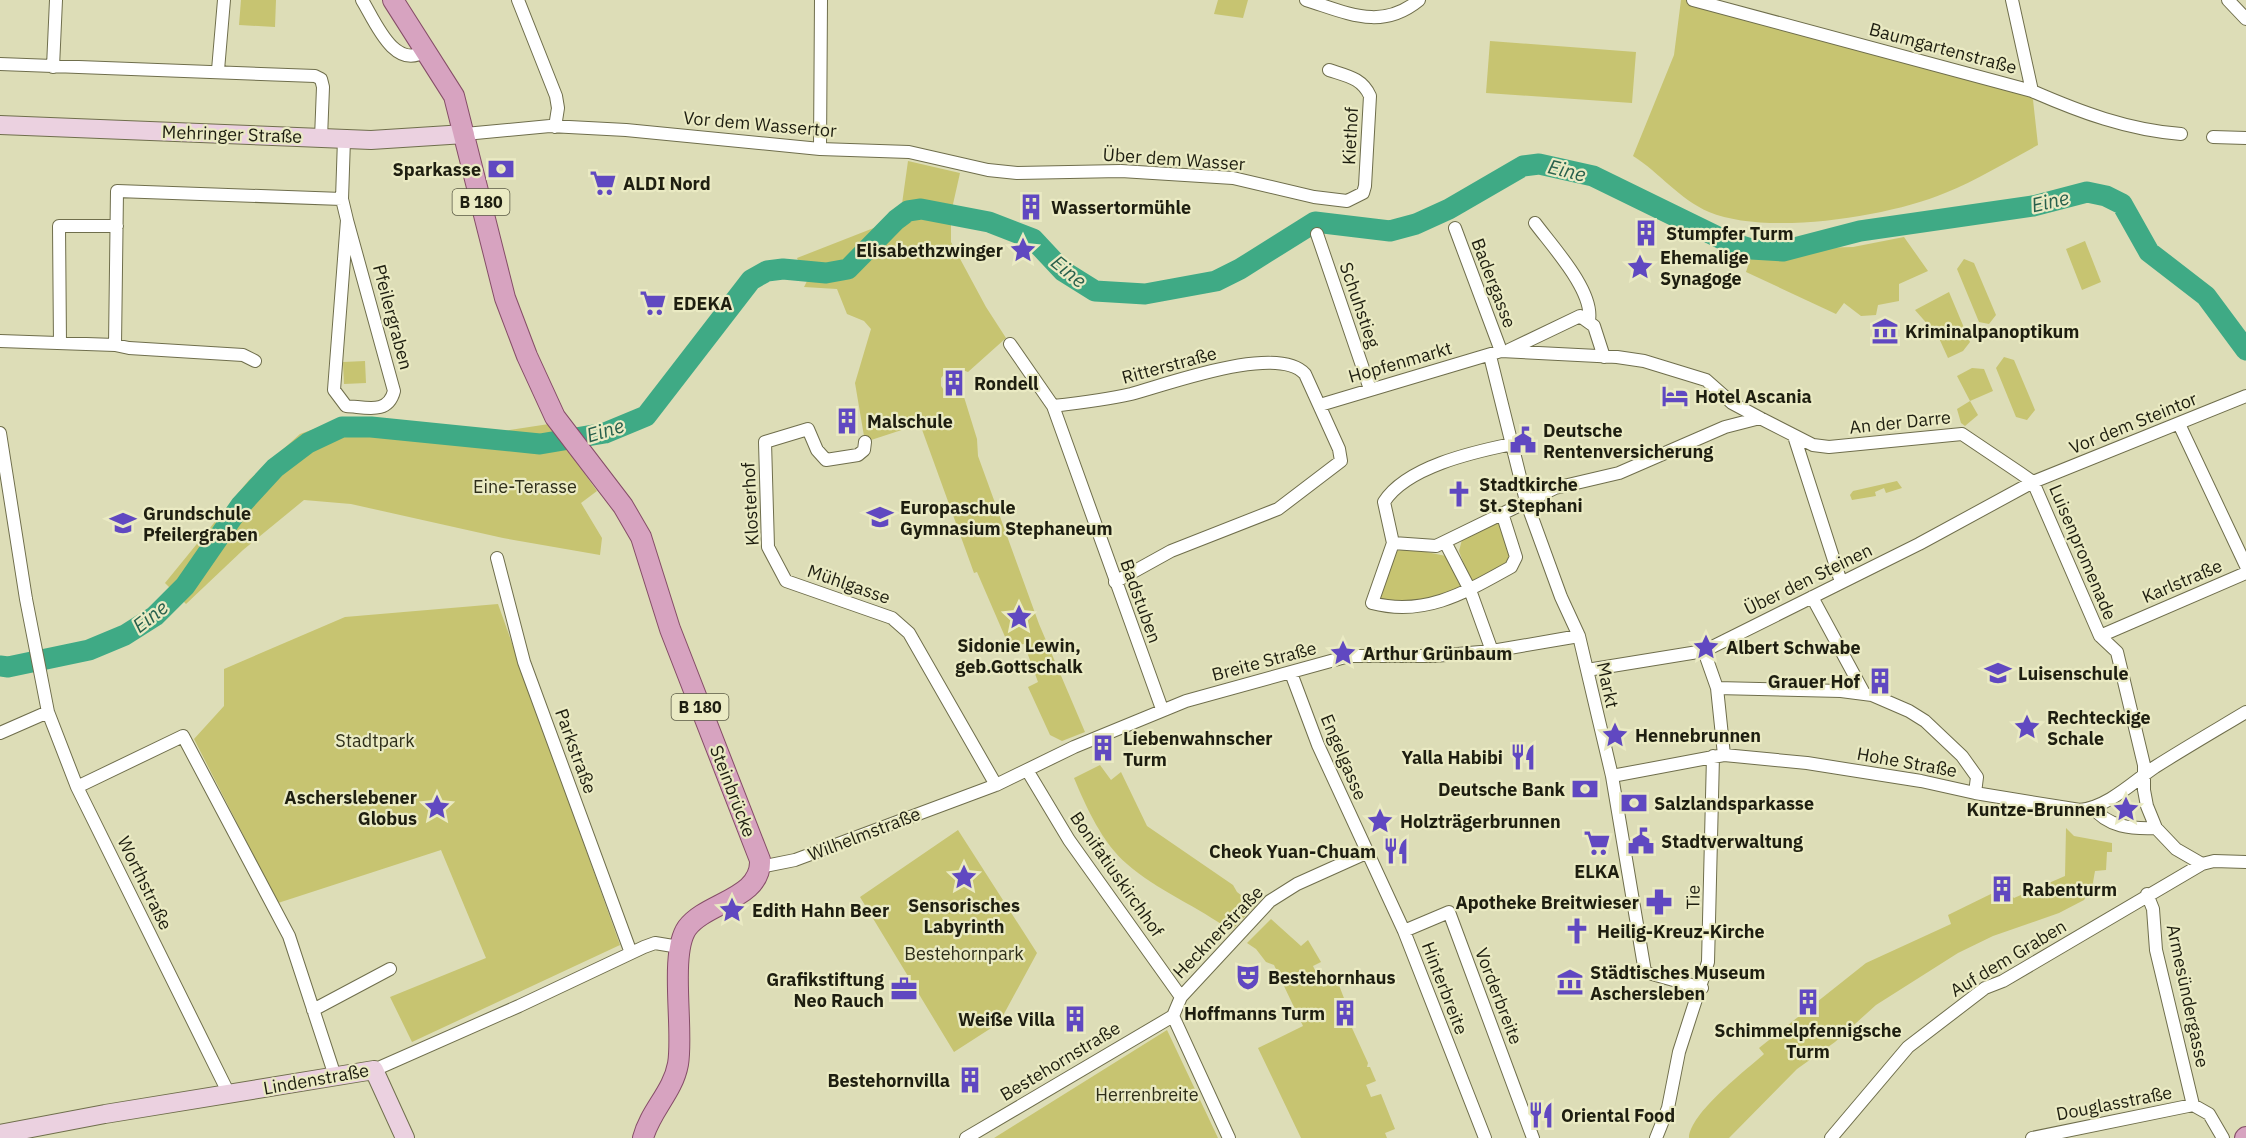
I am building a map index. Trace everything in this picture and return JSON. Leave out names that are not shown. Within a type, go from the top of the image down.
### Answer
[{"type":"main road","name":"B 180","points":[[393,0],[454,96],[465,134]]},
{"type":"main road","name":"Mehringer Straße","points":[[0,125],[345,139],[398,140],[465,134]]},
{"type":"main road","name":"Steinbrücke","points":[[465,134],[508,306],[541,389],[560,423],[632,519],[646,546],[670,629],[758,852],[760,867]]},
{"type":"main road","points":[[643,1138],[648,1124],[669,1090],[678,1064],[680,946],[690,925],[751,885],[759,874],[760,867]]},
{"type":"main road","points":[[374,1070],[405,1138]]},
{"type":"main road","name":"Lindenstraße","points":[[0,1134],[374,1070]]},
{"type":"street","points":[[53,67],[56,0]]},
{"type":"street","points":[[218,70],[224,0]]},
{"type":"street","points":[[362,0],[394,50],[403,56],[412,57],[425,51]]},
{"type":"street","points":[[518,0],[556,96],[558,108],[555,127]]},
{"type":"street","points":[[820,149],[821,0]]},
{"type":"street","points":[[1306,0],[1367,18],[1404,13],[1419,0]]},
{"type":"street","name":"Baumgartenstraße","points":[[1695,0],[2032,91],[2078,111],[2127,126],[2147,131],[2181,134]]},
{"type":"street","points":[[2012,0],[2032,91]]},
{"type":"street","points":[[2228,0],[2246,19]]},
{"type":"street","points":[[0,64],[218,70],[315,76],[321,79],[321,138]]},
{"type":"street","name":"Kiethof","points":[[1329,70],[1354,78],[1365,85],[1370,96],[1363,193]]},
{"type":"street","name":"Vor dem Wassertor","points":[[465,134],[555,127],[626,130],[820,149],[909,152],[988,170],[1050,173]]},
{"type":"street","points":[[2213,137],[2246,138]]},
{"type":"street","name":"Pfeilergraben","points":[[345,139],[342,198],[394,391],[389,404],[384,408],[346,406],[334,390],[347,219]]},
{"type":"street","name":"Über dem Wasser","points":[[1050,173],[1121,171],[1233,178],[1314,197],[1347,201],[1363,193]]},
{"type":"street","points":[[115,345],[117,191],[342,198]]},
{"type":"street","points":[[1535,223],[1585,294],[1590,312],[1588,320]]},
{"type":"street","points":[[60,343],[59,226],[117,226]]},
{"type":"street","name":"Badergasse","points":[[1455,228],[1499,353],[1512,444],[1526,501]]},
{"type":"street","name":"Schuhstieg","points":[[1317,234],[1370,389]]},
{"type":"street","points":[[1580,316],[1588,320],[1599,335],[1610,357],[1499,353],[1580,316]]},
{"type":"street","points":[[0,341],[115,345],[129,348],[243,355],[255,361]]},
{"type":"street","name":"Badstuben","points":[[1010,344],[1053,406],[1162,709]]},
{"type":"street","name":"Hopfenmarkt","points":[[1320,405],[1499,353]]},
{"type":"street","name":"An der Darre","points":[[1610,357],[1644,361],[1706,380],[1731,403],[1813,446],[1829,447],[1962,434],[2033,482]]},
{"type":"street","name":"Ritterstraße","points":[[1053,406],[1130,394],[1215,369],[1262,365],[1295,367],[1305,374],[1320,405]]},
{"type":"street","name":"Vor dem Steintor","points":[[2033,482],[2246,396]]},
{"type":"street","points":[[1115,582],[1185,545],[1272,512],[1341,461],[1320,405]]},
{"type":"street","points":[[1393,543],[1436,546],[1555,489],[1619,473],[1725,427],[1761,418]]},
{"type":"street","points":[[2178,424],[2246,566]]},
{"type":"street","name":"Klosterhof","points":[[786,581],[768,547],[765,442],[808,429],[817,450],[826,460],[858,455],[864,450],[865,441]]},
{"type":"street","name":"Worthstraße","points":[[0,434],[26,599],[48,712],[77,787],[230,1094]]},
{"type":"street","points":[[1794,436],[1841,582]]},
{"type":"street","points":[[1502,513],[1516,557],[1514,564],[1470,590],[1439,603],[1411,608],[1372,603],[1393,543],[1384,502],[1391,491],[1424,470],[1512,444]]},
{"type":"street","name":"Über den Steinen","points":[[1587,670],[1704,651],[1919,544],[2033,482]]},
{"type":"street","name":"Luisenpromenade","points":[[2033,482],[2100,636],[2117,652],[2145,773],[2144,790],[2156,828]]},
{"type":"street","name":"Markt","points":[[1526,501],[1579,636],[1612,776],[1645,972],[1702,988]]},
{"type":"street","points":[[1445,542],[1470,590],[1492,651]]},
{"type":"street","name":"Parkstraße","points":[[497,558],[524,662],[631,953]]},
{"type":"street","name":"Karlstraße","points":[[2100,636],[2246,573]]},
{"type":"street","name":"Mühlgasse","points":[[786,581],[899,623],[909,633],[930,667],[996,785]]},
{"type":"street","points":[[1812,597],[1864,693]]},
{"type":"street","name":"Breite Straße","points":[[1074,747],[1162,709],[1360,654],[1434,656],[1492,651],[1579,636]]},
{"type":"street","name":"Tie","points":[[1656,1138],[1668,1108],[1683,1038],[1702,988],[1710,946],[1718,755],[1717,688],[1704,651]]},
{"type":"street","name":"Engelgasse","points":[[1291,673],[1318,745],[1366,854]]},
{"type":"street","points":[[1717,688],[1864,693],[1897,705],[1925,721],[1974,771],[1977,781],[1975,793]]},
{"type":"street","points":[[0,733],[48,712]]},
{"type":"street","points":[[2246,712],[2093,807],[2107,822],[2143,829],[2156,828],[2176,849],[2202,864],[2214,861],[2246,862]]},
{"type":"street","points":[[77,787],[183,736],[289,936],[335,1076]]},
{"type":"street","name":"Wilhelmstraße","points":[[760,867],[787,862],[996,785],[1074,747]]},
{"type":"street","points":[[1612,776],[1718,755]]},
{"type":"street","name":"Hohe Straße","points":[[1718,755],[1807,763],[2080,810],[2093,807]]},
{"type":"street","name":"Bonifatiuskirchhof","points":[[1027,770],[1069,840],[1181,997]]},
{"type":"street","points":[[2175,877],[2178,863],[2176,849]]},
{"type":"street","name":"Hinterbreite","points":[[1366,854],[1374,865],[1404,931],[1485,1138]]},
{"type":"street","name":"Hecknerstraße","points":[[1173,1016],[1181,997],[1270,901],[1297,884],[1366,854]]},
{"type":"street","name":"Auf dem Graben","points":[[1831,1138],[1850,1119],[1886,1069],[1924,1033],[1985,988],[2023,969],[2175,877],[2202,864]]},
{"type":"street","name":"Armesündergasse","points":[[2147,894],[2153,909],[2156,950],[2193,1105]]},
{"type":"street","name":"Vorderbreite","points":[[1404,931],[1449,912],[1533,1138]]},
{"type":"street","name":"Lindenstraße","points":[[374,1070],[655,943],[680,946]]},
{"type":"street","points":[[313,1010],[390,969]]},
{"type":"street","points":[[1173,1016],[1229,1138]]},
{"type":"street","name":"Bestehornstraße","points":[[966,1138],[1173,1016]]},
{"type":"street","name":"Douglasstraße","points":[[2032,1138],[2193,1105],[2209,1114],[2223,1138]]},
{"type":"green space","points":[[241,0],[276,0],[275,27],[239,25]]},
{"type":"green space","points":[[1218,0],[1248,0],[1243,18],[1214,14]]},
{"type":"green space","points":[[1681,0],[1693,0],[2032,91],[2038,145],[1945,193],[1921,202],[1861,216],[1794,223],[1762,223],[1733,219],[1709,212],[1688,200],[1633,156],[1674,55]]},
{"type":"green space","points":[[1490,41],[1636,52],[1632,103],[1486,93]]},
{"type":"green space","points":[[908,161],[960,173],[951,213],[951,242],[986,307],[1006,338],[968,372],[957,368],[947,371],[941,378],[941,386],[949,397],[964,397],[977,439],[978,456],[1039,624],[1085,732],[1062,741],[1050,735],[1028,687],[1038,682],[1024,644],[1009,646],[977,572],[974,573],[920,424],[865,442],[855,383],[871,329],[864,321],[847,314],[837,289],[804,287],[807,281],[797,258],[889,222],[901,211]]},
{"type":"green space","points":[[1904,237],[1928,271],[1899,284],[1899,301],[1878,305],[1876,315],[1861,316],[1844,303],[1836,314],[1746,272],[1753,250],[1853,247]]},
{"type":"green space","points":[[2085,241],[2101,282],[2082,290],[2066,249]]},
{"type":"green space","points":[[1964,259],[1974,263],[1996,315],[1989,324],[1979,322],[1957,269]]},
{"type":"green space","points":[[1949,292],[1970,342],[1963,351],[1948,358],[1938,336],[1915,310]]},
{"type":"green space","points":[[2004,357],[2014,360],[2035,410],[2027,420],[2016,417],[1996,368]]},
{"type":"green space","points":[[365,361],[366,383],[344,384],[343,362]]},
{"type":"green space","points":[[1972,368],[1984,369],[1993,391],[1970,401],[1957,376]]},
{"type":"green space","points":[[1970,401],[1978,415],[1965,426],[1961,423],[1957,409]]},
{"type":"green space","name":"Eine-Terasse","points":[[339,420],[420,435],[478,435],[549,424],[597,491],[581,503],[602,538],[600,555],[503,538],[351,504],[304,500],[243,550],[186,604],[165,583],[249,480],[300,434]]},
{"type":"green space","points":[[1897,481],[1902,488],[1886,493],[1884,488],[1875,492],[1876,496],[1852,500],[1850,495],[1853,491]]},
{"type":"green space","points":[[1499,518],[1513,557],[1509,565],[1475,583],[1470,581],[1459,551],[1463,536]]},
{"type":"green space","points":[[1412,549],[1446,556],[1463,588],[1419,604],[1377,601],[1395,551]]},
{"type":"green space","name":"Stadtpark","points":[[498,604],[620,945],[412,1042],[390,997],[486,958],[441,850],[278,903],[194,739],[224,706],[224,669],[345,617]]},
{"type":"green space","points":[[1100,765],[1111,780],[1121,772],[1147,826],[1233,885],[1237,892],[1255,906],[1231,931],[1138,873],[1110,846],[1090,813],[1074,778]]},
{"type":"green space","points":[[2066,828],[2074,836],[2112,843],[2112,852],[2107,852],[2106,870],[2095,871],[2092,888],[2084,900],[2059,913],[1993,936],[1958,953],[1876,1005],[1835,1042],[1797,1069],[1729,1138],[1689,1138],[1698,1117],[1708,1105],[1764,1054],[1759,1048],[1866,963],[1951,924],[1948,915],[1997,891],[1999,896],[2009,893],[2014,898],[2065,876]]},
{"type":"green space","name":"Bestehornpark","points":[[958,830],[1037,953],[999,1023],[954,1052],[860,897]]},
{"type":"green space","points":[[1271,919],[1301,946],[1308,940],[1321,962],[1313,966],[1323,987],[1337,980],[1347,1006],[1339,1010],[1343,1019],[1347,1017],[1368,1063],[1367,1067],[1370,1067],[1376,1081],[1366,1085],[1371,1097],[1381,1094],[1395,1129],[1385,1133],[1387,1138],[1301,1138],[1258,1048],[1303,1026],[1274,965],[1266,962],[1256,949],[1247,943]]},
{"type":"green space","name":"Herrenbreite","points":[[1167,1030],[1218,1138],[994,1138]]},
{"type":"waterway","name":"Eine","points":[[0,666],[8,667],[89,650],[125,635],[155,616],[185,586],[241,505],[275,468],[308,443],[342,427],[371,427],[540,444],[605,433],[646,416],[751,280],[767,271],[783,269],[826,273],[848,269],[896,220],[908,211],[921,209],[989,222],[1033,239],[1063,271],[1095,291],[1145,294],[1216,281],[1240,269],[1315,222],[1390,231],[1416,224],[1449,209],[1523,166],[1539,164],[1593,176],[1726,241],[1751,249],[1783,251],[1860,231],[2033,206],[2087,192],[2106,196],[2122,204],[2149,252],[2206,296],[2246,350]]},
{"type":"place","name":"Sparkasse","points":[[501,169]]},
{"type":"place","name":"ALDI Nord","points":[[603,183]]},
{"type":"place","name":"Wassertormühle","points":[[1031,207]]},
{"type":"place","name":"Stumpfer Turm","points":[[1646,233]]},
{"type":"place","name":"Elisabethzwinger","points":[[1023,250]]},
{"type":"place","name":"Ehemalige Synagoge","points":[[1640,267]]},
{"type":"place","name":"EDEKA","points":[[653,303]]},
{"type":"place","name":"Kriminalpanoptikum","points":[[1885,331]]},
{"type":"place","name":"Rondell","points":[[954,383]]},
{"type":"place","name":"Hotel Ascania","points":[[1675,396]]},
{"type":"place","name":"Malschule","points":[[847,421]]},
{"type":"place","name":"Deutsche Rentenversicherung","points":[[1523,440]]},
{"type":"place","name":"Stadtkirche St. Stephani","points":[[1459,494]]},
{"type":"place","name":"Europaschule Gymnasium Stephaneum","points":[[880,517]]},
{"type":"place","name":"Grundschule Pfeilergraben","points":[[123,523]]},
{"type":"place","name":"Sidonie Lewin, geb.Gottschalk","points":[[1019,617]]},
{"type":"place","name":"Albert Schwabe","points":[[1706,647]]},
{"type":"place","name":"Arthur Grünbaum","points":[[1343,653]]},
{"type":"place","name":"Luisenschule","points":[[1998,673]]},
{"type":"place","name":"Grauer Hof","points":[[1880,681]]},
{"type":"place","name":"Rechteckige Schale","points":[[2027,727]]},
{"type":"place","name":"Hennebrunnen","points":[[1615,735]]},
{"type":"place","name":"Liebenwahnscher Turm","points":[[1103,748]]},
{"type":"place","name":"Yalla Habibi","points":[[1523,757]]},
{"type":"place","name":"Deutsche Bank","points":[[1585,789]]},
{"type":"place","name":"Salzlandsparkasse","points":[[1634,803]]},
{"type":"place","name":"Ascherslebener Globus","points":[[437,807]]},
{"type":"place","name":"Kuntze-Brunnen","points":[[2126,809]]},
{"type":"place","name":"Holzträgerbrunnen","points":[[1380,821]]},
{"type":"place","name":"Stadtverwaltung","points":[[1641,841]]},
{"type":"place","name":"ELKA","points":[[1597,843]]},
{"type":"place","name":"Cheok Yuan-Chuam","points":[[1396,851]]},
{"type":"place","name":"Sensorisches Labyrinth","points":[[964,877]]},
{"type":"place","name":"Rabenturm","points":[[2002,889]]},
{"type":"place","name":"Apotheke Breitwieser","points":[[1659,902]]},
{"type":"place","name":"Edith Hahn Beer","points":[[732,910]]},
{"type":"place","name":"Heilig-Kreuz-Kirche","points":[[1577,931]]},
{"type":"place","name":"Bestehornhaus","points":[[1248,977]]},
{"type":"place","name":"Städtisches Museum Aschersleben","points":[[1570,982]]},
{"type":"place","name":"Grafikstiftung Neo Rauch","points":[[904,989]]},
{"type":"place","name":"Schimmelpfennigsche Turm","points":[[1808,1002]]},
{"type":"place","name":"Hoffmanns Turm","points":[[1345,1013]]},
{"type":"place","name":"Weiße Villa","points":[[1075,1019]]},
{"type":"place","name":"Bestehornvilla","points":[[970,1080]]},
{"type":"place","name":"Oriental Food","points":[[1541,1115]]}]
